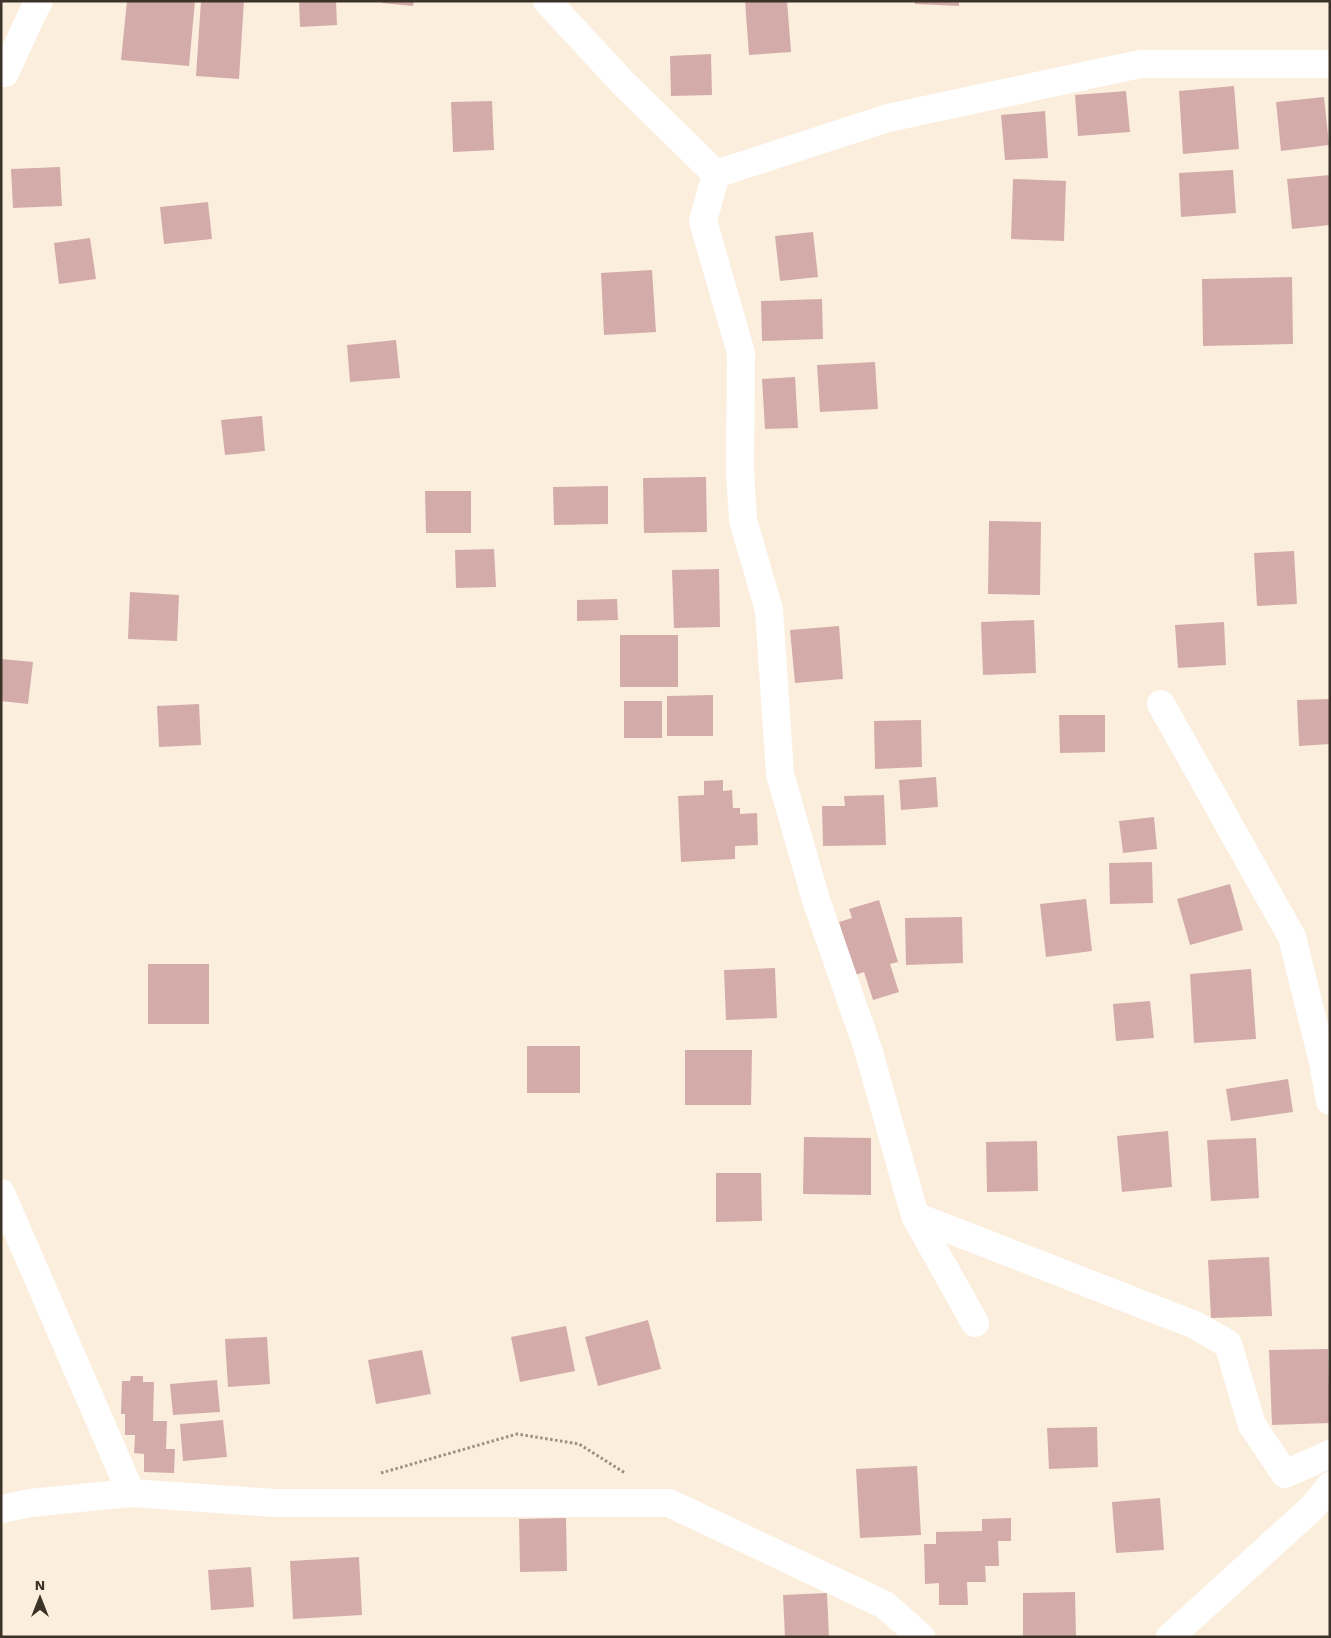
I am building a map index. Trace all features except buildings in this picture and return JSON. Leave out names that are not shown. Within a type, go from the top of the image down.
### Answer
[{"type":"street","points":[[1,73],[5,73],[39,1]]},
{"type":"street","points":[[547,1],[623,82],[716,174]]},
{"type":"street","points":[[716,174],[888,118],[1140,64],[1330,64]]},
{"type":"street","points":[[716,174],[703,221],[741,353],[740,470],[743,520],[769,610],[780,774],[816,900],[868,1049],[915,1216],[976,1323]]},
{"type":"street","points":[[1161,704],[1292,937],[1323,1062],[1330,1101]]},
{"type":"street","points":[[1,1193],[131,1493]]},
{"type":"street","points":[[915,1216],[1195,1325],[1228,1344],[1252,1425],[1285,1474],[1330,1454]]},
{"type":"street","points":[[1170,1637],[1314,1507],[1330,1486]]},
{"type":"street","points":[[1,1509],[30,1502],[131,1493],[275,1502],[669,1502],[885,1605],[921,1637]]},
{"type":"path","points":[[377,1474],[516,1434],[579,1444],[628,1476]]}]
